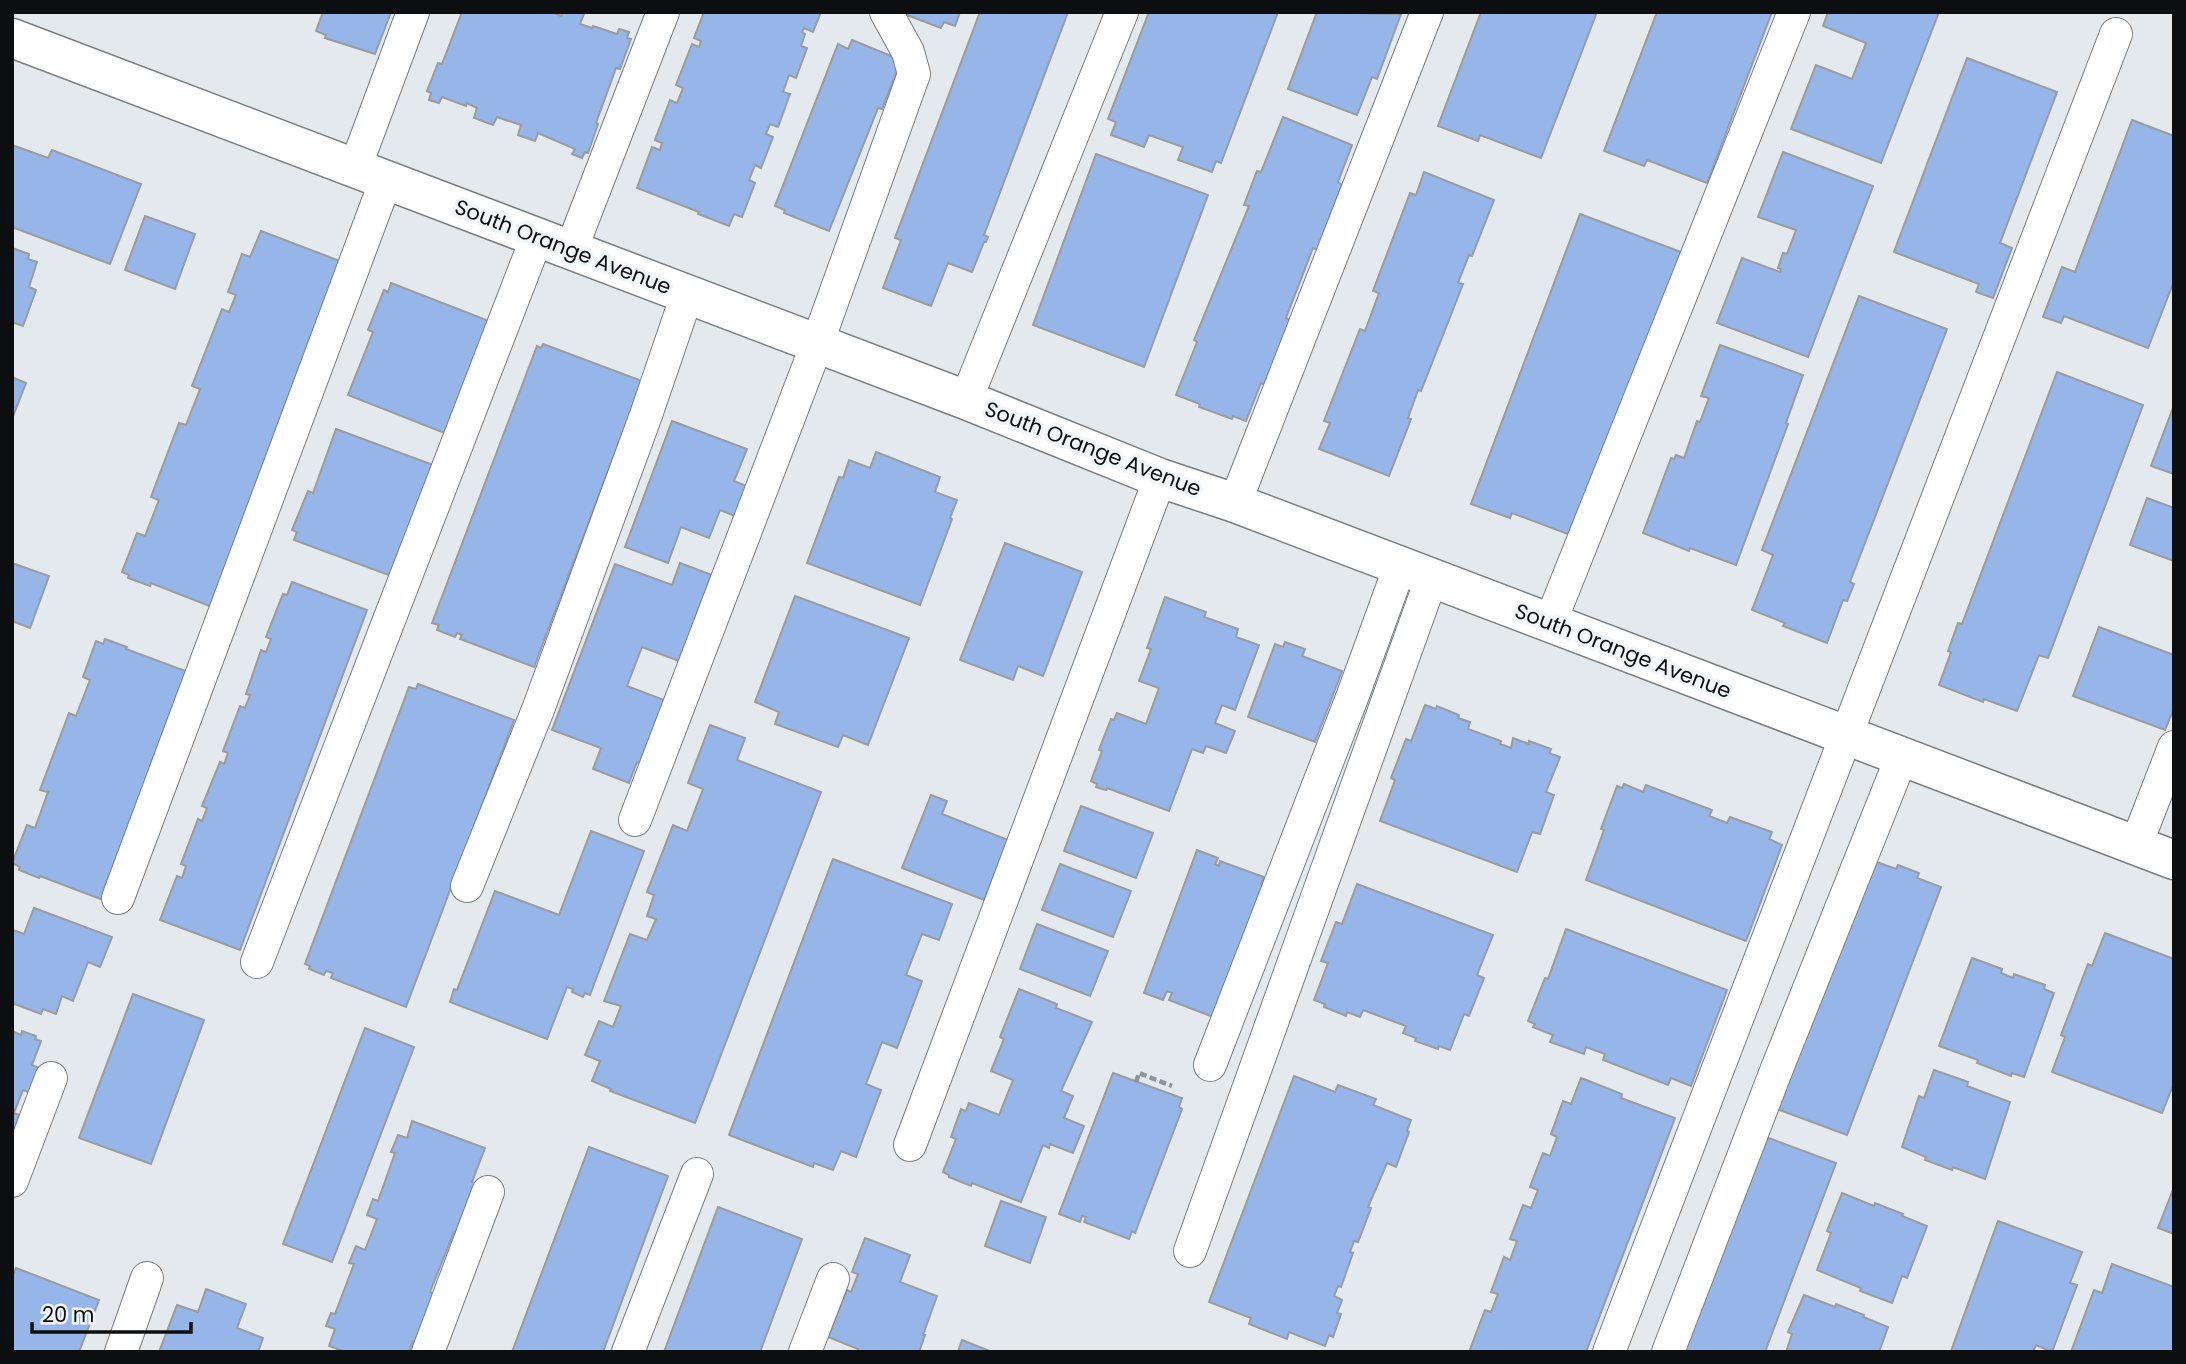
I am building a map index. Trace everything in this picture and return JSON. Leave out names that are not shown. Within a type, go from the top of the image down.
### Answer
[{"type":"street","name":"South Orange Avenue","points":[[12,38],[966,400],[1160,478],[1236,503],[2174,860]]},
{"type":"lane","points":[[118,898],[370,174],[413,12]]},
{"type":"lane","points":[[257,962],[554,244],[663,12]]},
{"type":"lane","points":[[635,820],[817,344],[914,74],[908,52],[886,12]]},
{"type":"lane","points":[[966,400],[1122,12]]},
{"type":"lane","points":[[1236,503],[1427,12]]},
{"type":"lane","points":[[1550,623],[1794,12]]},
{"type":"lane","points":[[1609,1352],[2116,34]]},
{"type":"lane","points":[[467,886],[539,708],[687,295]]},
{"type":"lane","points":[[910,1145],[1160,478]]},
{"type":"lane","points":[[1210,1065],[1353,695],[1416,572]]},
{"type":"lane","points":[[1190,1251],[1416,572]]},
{"type":"lane","points":[[2136,845],[2174,747]]},
{"type":"lane","points":[[1668,1352],[1776,1071],[1902,756]]},
{"type":"lane","points":[[12,1181],[51,1078]]},
{"type":"lane","points":[[628,1352],[697,1174]]},
{"type":"lane","points":[[428,1352],[488,1192]]},
{"type":"lane","points":[[121,1352],[147,1278]]},
{"type":"lane","points":[[805,1352],[833,1279]]},
{"type":"building","points":[[323,12],[391,12],[375,54],[325,38],[326,35],[316,31]]},
{"type":"building","points":[[462,12],[552,12],[561,16],[563,12],[580,12],[584,14],[580,24],[617,34],[619,29],[629,32],[627,38],[631,39],[620,69],[616,68],[588,153],[585,152],[582,158],[572,154],[575,149],[538,133],[535,141],[518,135],[521,125],[497,117],[493,125],[474,118],[477,108],[467,103],[466,106],[442,97],[439,103],[429,100],[431,93],[427,91],[438,63],[442,64]]},
{"type":"building","points":[[704,12],[821,12],[813,32],[804,28],[802,32],[805,34],[801,46],[807,48],[796,78],[789,75],[783,92],[790,94],[778,127],[770,124],[766,134],[773,137],[761,168],[755,165],[749,180],[755,183],[742,217],[734,214],[729,226],[637,188],[652,147],[660,150],[662,143],[655,140],[670,100],[677,103],[683,88],[676,85],[692,44],[699,47],[701,41],[694,38]]},
{"type":"building","points":[[899,12],[960,12],[955,26],[944,22],[941,28]]},
{"type":"building","points":[[980,12],[1068,12],[984,235],[988,237],[986,242],[972,272],[948,263],[931,306],[883,288],[901,240],[895,238]]},
{"type":"building","points":[[1149,12],[1278,12],[1221,163],[1216,161],[1212,172],[1178,160],[1183,147],[1149,135],[1144,147],[1111,135],[1116,122],[1108,119]]},
{"type":"building","points":[[1317,12],[1401,14],[1377,79],[1372,77],[1357,115],[1288,89]]},
{"type":"building","points":[[1481,12],[1597,12],[1541,158],[1480,135],[1478,141],[1438,126]]},
{"type":"building","points":[[1657,12],[1772,12],[1707,183],[1647,160],[1644,166],[1604,151]]},
{"type":"building","points":[[1828,12],[1939,12],[1881,163],[1791,129],[1816,65],[1852,79],[1866,43],[1823,26]]},
{"type":"building","points":[[852,40],[901,60],[882,109],[878,108],[829,231],[784,213],[785,210],[775,206],[838,44],[848,49]]},
{"type":"building","points":[[1967,58],[2057,92],[2000,243],[2012,248],[1993,298],[1976,292],[1979,284],[1894,252]]},
{"type":"building","points":[[1283,117],[1352,145],[1338,182],[1342,185],[1318,250],[1313,248],[1286,318],[1292,321],[1266,385],[1261,383],[1246,421],[1233,416],[1232,419],[1176,395],[1197,342],[1194,340],[1249,206],[1244,205],[1257,171],[1261,172]]},
{"type":"building","points":[[2132,120],[2174,136],[2174,281],[2148,348],[2064,316],[2061,323],[2043,317],[2062,267],[2075,272]]},
{"type":"building","points":[[12,145],[48,158],[52,150],[141,184],[110,264],[12,227]]},
{"type":"building","points":[[1783,152],[1873,186],[1808,357],[1717,323],[1742,258],[1780,272],[1781,269],[1778,268],[1783,253],[1787,254],[1796,230],[1758,217]]},
{"type":"building","points":[[1096,154],[1208,195],[1144,367],[1033,325]]},
{"type":"building","points":[[1424,172],[1494,200],[1472,256],[1469,255],[1458,283],[1463,284],[1421,391],[1418,390],[1408,418],[1411,419],[1389,476],[1319,449],[1330,423],[1324,421],[1360,329],[1365,331],[1379,293],[1373,291],[1410,193],[1416,195]]},
{"type":"building","points":[[1580,214],[1681,252],[1573,536],[1512,513],[1510,518],[1471,504]]},
{"type":"building","points":[[145,216],[195,234],[175,289],[125,270]]},
{"type":"building","points":[[261,231],[345,263],[212,607],[151,583],[150,586],[128,578],[129,575],[122,572],[137,533],[145,536],[159,500],[151,497],[179,423],[186,425],[200,389],[192,386],[222,309],[229,312],[236,295],[228,292],[242,254],[250,257]]},
{"type":"building","points":[[12,248],[29,254],[28,259],[37,262],[29,287],[36,290],[23,326],[12,322]]},
{"type":"building","points":[[391,283],[489,321],[447,434],[348,395],[373,332],[368,330],[384,290],[388,292]]},
{"type":"building","points":[[1859,296],[1947,329],[1850,582],[1854,584],[1847,601],[1843,600],[1827,643],[1783,626],[1785,623],[1752,610],[1773,555],[1762,550]]},
{"type":"building","points":[[543,344],[642,381],[534,667],[460,639],[462,635],[457,633],[455,637],[437,630],[439,625],[432,623],[537,346],[541,348]]},
{"type":"building","points":[[1720,345],[1803,375],[1786,423],[1788,424],[1736,565],[1643,533],[1671,458],[1674,459],[1676,455],[1684,458],[1697,421],[1700,422],[1709,398],[1701,396]]},
{"type":"building","points":[[2057,372],[2143,405],[2048,658],[2039,655],[2017,711],[1984,699],[1983,702],[1939,685],[1958,623],[1962,624]]},
{"type":"building","points":[[12,377],[26,383],[12,419]]},
{"type":"building","points":[[2174,405],[2174,474],[2151,466]]},
{"type":"building","points":[[672,421],[747,449],[734,481],[756,490],[745,520],[720,510],[709,538],[681,527],[668,563],[625,547]]},
{"type":"building","points":[[336,429],[436,466],[394,577],[294,540],[297,532],[292,530],[308,491],[313,493]]},
{"type":"building","points":[[876,452],[940,477],[935,492],[957,500],[920,605],[807,563],[839,477],[843,478],[849,460],[870,468]]},
{"type":"building","points":[[2147,498],[2174,508],[2174,561],[2130,545]]},
{"type":"building","points":[[1005,543],[1082,572],[1043,676],[1018,666],[1013,680],[960,660]]},
{"type":"building","points":[[12,563],[49,576],[30,628],[12,621]]},
{"type":"building","points":[[680,563],[712,575],[695,618],[699,620],[679,661],[642,647],[627,686],[664,700],[640,763],[637,762],[629,783],[593,769],[601,748],[552,730],[615,564],[672,585]]},
{"type":"building","points":[[292,582],[367,610],[240,950],[160,920],[177,876],[182,878],[186,866],[181,864],[198,819],[202,821],[207,808],[202,806],[220,762],[224,764],[228,753],[223,751],[240,706],[245,708],[250,695],[246,694],[261,650],[266,652],[271,639],[266,637],[283,594],[287,595]]},
{"type":"building","points":[[795,596],[909,638],[868,745],[843,735],[838,747],[775,724],[779,712],[755,702]]},
{"type":"building","points":[[1165,597],[1206,612],[1204,617],[1238,629],[1236,637],[1259,645],[1235,710],[1222,705],[1215,723],[1235,731],[1226,753],[1206,746],[1203,753],[1192,749],[1169,811],[1107,788],[1096,787],[1097,784],[1091,781],[1111,719],[1114,720],[1117,713],[1146,724],[1159,688],[1139,681],[1151,649],[1147,648]]},
{"type":"building","points":[[2099,627],[2174,655],[2174,708],[2165,730],[2073,696]]},
{"type":"building","points":[[105,639],[188,672],[103,900],[19,870],[20,867],[12,863],[27,825],[35,828],[48,792],[40,790],[69,713],[76,716],[90,680],[83,677],[96,641],[103,644]]},
{"type":"building","points":[[1285,642],[1305,649],[1302,656],[1342,671],[1315,742],[1248,717],[1275,644],[1283,647]]},
{"type":"building","points":[[418,684],[514,720],[406,1007],[331,978],[333,973],[326,971],[324,975],[309,969],[310,966],[305,964],[409,687],[416,689]]},
{"type":"building","points":[[1425,705],[1436,709],[1437,706],[1459,715],[1458,718],[1470,722],[1468,729],[1501,741],[1500,744],[1511,748],[1513,738],[1529,744],[1529,741],[1551,749],[1549,753],[1560,757],[1546,792],[1554,795],[1540,834],[1532,832],[1517,872],[1380,821],[1395,780],[1391,778],[1406,739],[1411,741]]},
{"type":"building","points":[[710,725],[745,738],[737,760],[821,792],[695,1123],[610,1091],[611,1089],[592,1081],[600,1061],[585,1055],[599,1021],[613,1027],[621,1006],[604,1001],[630,934],[647,940],[656,919],[647,916],[654,895],[647,892],[673,825],[687,831],[703,789],[688,783]]},
{"type":"building","points":[[1624,784],[1643,792],[1646,785],[1712,810],[1709,816],[1727,823],[1730,817],[1772,832],[1769,839],[1782,845],[1746,941],[1586,880],[1617,786],[1622,788]]},
{"type":"building","points":[[931,795],[947,801],[942,814],[1008,840],[984,900],[902,868]]},
{"type":"building","points":[[1081,806],[1153,833],[1136,878],[1064,851]]},
{"type":"building","points":[[591,831],[644,851],[590,995],[585,993],[583,997],[567,987],[547,1039],[450,1002],[495,891],[559,915]]},
{"type":"building","points":[[1197,850],[1218,858],[1215,864],[1219,866],[1220,861],[1264,877],[1261,884],[1265,886],[1213,1017],[1169,1000],[1172,993],[1167,991],[1163,1000],[1144,993]]},
{"type":"building","points":[[833,859],[952,904],[939,940],[922,934],[906,975],[922,981],[897,1048],[882,1042],[866,1084],[881,1090],[856,1157],[841,1151],[833,1170],[814,1163],[813,1167],[729,1135]]},
{"type":"building","points":[[1871,860],[1896,869],[1898,865],[1919,873],[1917,878],[1941,887],[1847,1135],[1777,1109]]},
{"type":"building","points":[[1060,864],[1131,891],[1113,937],[1042,910]]},
{"type":"building","points":[[1357,884],[1493,935],[1477,975],[1484,978],[1469,1016],[1464,1014],[1450,1050],[1415,1041],[1416,1038],[1403,1033],[1406,1026],[1363,1010],[1360,1017],[1347,1012],[1346,1016],[1314,1000],[1328,963],[1321,961],[1336,922],[1342,924]]},
{"type":"building","points":[[34,908],[112,937],[100,967],[88,962],[73,1001],[62,996],[56,1014],[43,1009],[41,1014],[12,1003],[12,932],[13,930],[24,934]]},
{"type":"building","points":[[1037,924],[1108,951],[1090,996],[1020,969]]},
{"type":"building","points":[[1566,929],[1727,990],[1691,1086],[1671,1078],[1668,1085],[1603,1060],[1605,1054],[1586,1047],[1584,1054],[1550,1042],[1553,1035],[1533,1027],[1535,1024],[1528,1021],[1545,978],[1548,979]]},
{"type":"building","points":[[2105,933],[2174,959],[2174,1083],[2162,1113],[2052,1072],[2065,1037],[2061,1035],[2088,964],[2092,966]]},
{"type":"building","points":[[1972,958],[2002,969],[2001,973],[2013,978],[2014,974],[2045,985],[2044,989],[2054,993],[2024,1077],[2012,1073],[2011,1076],[1939,1046]]},
{"type":"building","points":[[1019,989],[1092,1022],[1061,1091],[1073,1096],[1064,1118],[1084,1126],[1073,1153],[1050,1144],[1049,1148],[1043,1145],[1021,1202],[972,1183],[971,1186],[943,1172],[956,1139],[951,1137],[961,1109],[966,1111],[969,1103],[999,1115],[1013,1080],[991,1071],[1004,1039],[1000,1037]]},
{"type":"building","points":[[133,994],[204,1020],[151,1164],[79,1138]]},
{"type":"building","points":[[365,1028],[414,1047],[332,1262],[283,1244]]},
{"type":"building","points":[[12,1031],[21,1035],[22,1031],[41,1041],[32,1065],[41,1069],[31,1093],[23,1090],[14,1113],[22,1116],[12,1141]]},
{"type":"building","points":[[1934,1070],[1968,1082],[1967,1086],[2010,1102],[1985,1179],[1925,1160],[1926,1157],[1902,1147],[1919,1096],[1924,1098]]},
{"type":"building","points":[[1113,1073],[1182,1098],[1179,1107],[1182,1109],[1135,1233],[1132,1231],[1129,1239],[1084,1222],[1086,1217],[1082,1216],[1080,1222],[1059,1214]]},
{"type":"building","points":[[1294,1076],[1335,1092],[1338,1085],[1376,1099],[1373,1105],[1411,1120],[1396,1167],[1387,1163],[1368,1207],[1371,1208],[1358,1242],[1354,1241],[1350,1252],[1353,1253],[1341,1287],[1338,1286],[1334,1296],[1342,1300],[1337,1313],[1341,1314],[1333,1337],[1329,1335],[1325,1346],[1289,1332],[1287,1339],[1249,1324],[1251,1318],[1209,1302]]},
{"type":"building","points":[[1581,1078],[1622,1094],[1621,1098],[1675,1118],[1586,1352],[1469,1352],[1485,1310],[1491,1312],[1498,1294],[1491,1292],[1504,1257],[1510,1260],[1517,1241],[1510,1239],[1523,1205],[1531,1208],[1538,1190],[1530,1187],[1543,1153],[1550,1156],[1557,1137],[1551,1134],[1563,1101],[1571,1104]]},
{"type":"building","points":[[412,1121],[485,1148],[472,1182],[481,1185],[462,1235],[454,1232],[430,1292],[439,1296],[422,1344],[413,1341],[409,1352],[345,1352],[329,1346],[335,1329],[326,1326],[331,1313],[335,1314],[354,1264],[349,1263],[356,1246],[365,1250],[377,1219],[367,1215],[373,1199],[378,1201],[395,1153],[391,1152],[398,1135],[407,1138]]},
{"type":"building","points":[[1766,1137],[1836,1163],[1765,1352],[1685,1352]]},
{"type":"building","points":[[589,1147],[668,1176],[603,1352],[512,1352]]},
{"type":"building","points":[[2174,1187],[2174,1234],[2158,1228]]},
{"type":"building","points":[[1842,1193],[1874,1206],[1875,1203],[1927,1226],[1907,1278],[1902,1276],[1892,1303],[1817,1270],[1831,1233],[1827,1231]]},
{"type":"building","points":[[1001,1201],[1046,1217],[1030,1263],[985,1246]]},
{"type":"building","points":[[718,1207],[802,1239],[760,1352],[664,1352]]},
{"type":"building","points":[[1998,1221],[2082,1252],[2070,1283],[2077,1285],[2052,1352],[2036,1345],[2033,1352],[1951,1351]]},
{"type":"building","points":[[865,1238],[910,1255],[900,1282],[937,1296],[919,1352],[857,1352],[858,1349],[828,1337],[847,1290],[851,1292],[858,1274],[852,1272]]},
{"type":"building","points":[[2112,1264],[2174,1287],[2173,1352],[2071,1352],[2094,1290],[2102,1293]]},
{"type":"building","points":[[16,1268],[99,1300],[79,1352],[12,1352],[12,1277]]},
{"type":"building","points":[[206,1289],[246,1304],[237,1328],[263,1338],[258,1352],[159,1352],[177,1305],[198,1312]]},
{"type":"building","points":[[1804,1295],[1835,1307],[1836,1304],[1888,1327],[1879,1352],[1786,1352],[1792,1334],[1788,1332]]},
{"type":"building","points":[[962,1340],[992,1352],[958,1352]]}]
